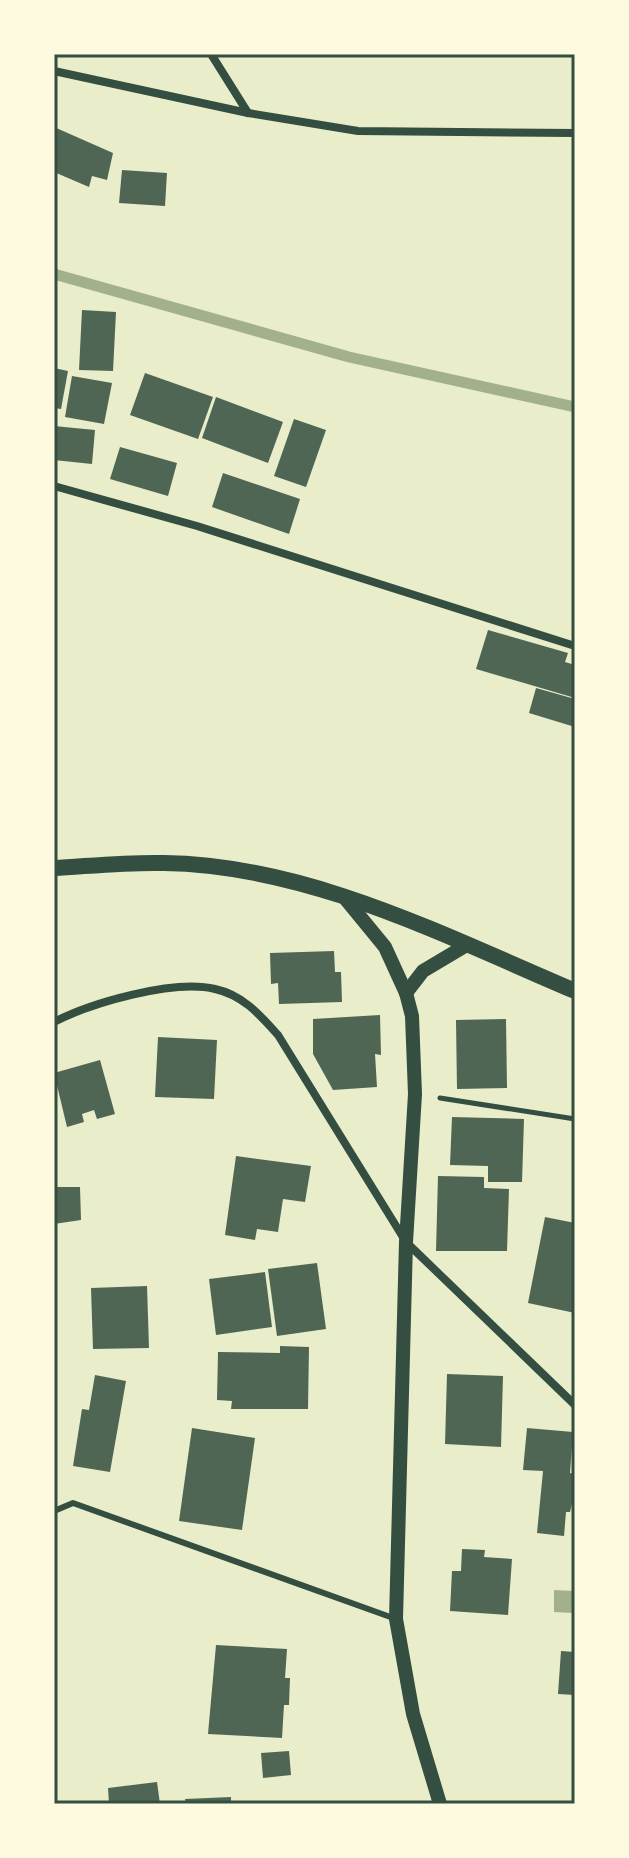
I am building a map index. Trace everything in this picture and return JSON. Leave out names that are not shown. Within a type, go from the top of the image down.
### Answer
[{"type":"main road","points":[[54,868],[179,864],[284,879],[344,897],[575,991]]},
{"type":"street","points":[[211,54],[248,113]]},
{"type":"street","points":[[54,71],[248,113],[358,131],[575,133]]},
{"type":"street","points":[[54,486],[241,539],[575,646]]},
{"type":"street","points":[[344,897],[385,947],[406,993],[412,1016],[415,1094],[406,1242],[396,1619],[413,1714],[440,1804]]},
{"type":"street","points":[[406,993],[423,971],[465,946]]},
{"type":"street","points":[[54,1022],[118,997],[169,990],[213,988],[236,996],[256,1010],[278,1035],[406,1242],[575,1405]]},
{"type":"lane","points":[[54,1511],[73,1503],[396,1619]]},
{"type":"path","points":[[415,1094],[575,1119]]},
{"type":"shaded area","points":[[554,1590],[575,1591],[575,1625],[574,1613],[554,1612]]},
{"type":"building","points":[[54,127],[113,153],[107,180],[92,176],[89,187],[54,172]]},
{"type":"building","points":[[122,170],[167,173],[165,206],[119,203]]},
{"type":"building","points":[[82,310],[116,312],[113,371],[79,370]]},
{"type":"building","points":[[54,368],[68,371],[61,409],[54,408]]},
{"type":"building","points":[[145,373],[213,397],[198,439],[130,415]]},
{"type":"building","points":[[72,376],[112,383],[104,424],[65,417]]},
{"type":"building","points":[[216,397],[283,422],[268,463],[202,438]]},
{"type":"building","points":[[294,419],[326,430],[306,487],[274,476]]},
{"type":"building","points":[[54,426],[95,430],[92,464],[54,460]]},
{"type":"building","points":[[120,447],[177,463],[168,496],[110,479]]},
{"type":"building","points":[[223,473],[300,499],[289,534],[212,507]]},
{"type":"building","points":[[488,630],[568,653],[565,662],[575,665],[575,698],[476,669]]},
{"type":"building","points":[[536,688],[575,699],[575,727],[529,713]]},
{"type":"building","points":[[334,951],[335,972],[341,972],[342,1002],[279,1004],[278,983],[271,984],[270,953]]},
{"type":"building","points":[[380,1015],[381,1055],[375,1054],[377,1087],[333,1090],[313,1054],[313,1019]]},
{"type":"building","points":[[506,1019],[507,1088],[457,1089],[456,1020]]},
{"type":"building","points":[[158,1037],[217,1040],[214,1099],[155,1097]]},
{"type":"building","points":[[100,1060],[115,1114],[97,1119],[94,1110],[82,1114],[84,1122],[67,1127],[54,1073]]},
{"type":"building","points":[[452,1117],[524,1119],[522,1182],[488,1182],[488,1166],[450,1165]]},
{"type":"building","points":[[236,1156],[311,1166],[305,1202],[283,1199],[278,1232],[257,1229],[255,1240],[225,1235]]},
{"type":"building","points":[[438,1176],[484,1177],[484,1188],[509,1189],[507,1251],[436,1251]]},
{"type":"building","points":[[54,1187],[80,1187],[81,1220],[54,1224]]},
{"type":"building","points":[[545,1217],[575,1223],[575,1313],[528,1303]]},
{"type":"building","points":[[317,1263],[326,1329],[277,1336],[268,1269]]},
{"type":"building","points":[[265,1272],[272,1327],[216,1335],[209,1279]]},
{"type":"building","points":[[147,1286],[149,1348],[93,1349],[91,1288]]},
{"type":"building","points":[[280,1346],[309,1347],[308,1409],[231,1409],[232,1401],[217,1400],[218,1352],[280,1353]]},
{"type":"building","points":[[447,1374],[503,1376],[501,1447],[445,1444]]},
{"type":"building","points":[[95,1375],[126,1381],[110,1472],[73,1466],[82,1409],[89,1410]]},
{"type":"building","points":[[192,1428],[255,1438],[242,1530],[179,1521]]},
{"type":"building","points":[[527,1428],[573,1432],[570,1473],[575,1474],[575,1492],[570,1512],[566,1512],[564,1536],[537,1533],[543,1471],[523,1470]]},
{"type":"building","points":[[462,1549],[485,1550],[484,1557],[512,1559],[508,1615],[450,1611],[452,1571],[461,1571]]},
{"type":"building","points":[[216,1645],[287,1649],[285,1678],[290,1678],[289,1705],[284,1705],[282,1738],[208,1734]]},
{"type":"building","points":[[561,1651],[575,1652],[575,1695],[558,1694]]},
{"type":"building","points":[[289,1751],[291,1775],[263,1778],[261,1753]]},
{"type":"building","points":[[157,1782],[160,1804],[109,1804],[108,1788]]},
{"type":"building","points":[[231,1797],[231,1804],[186,1804],[185,1799]]},
{"type":"waterway","points":[[54,274],[349,357],[575,407]]}]
